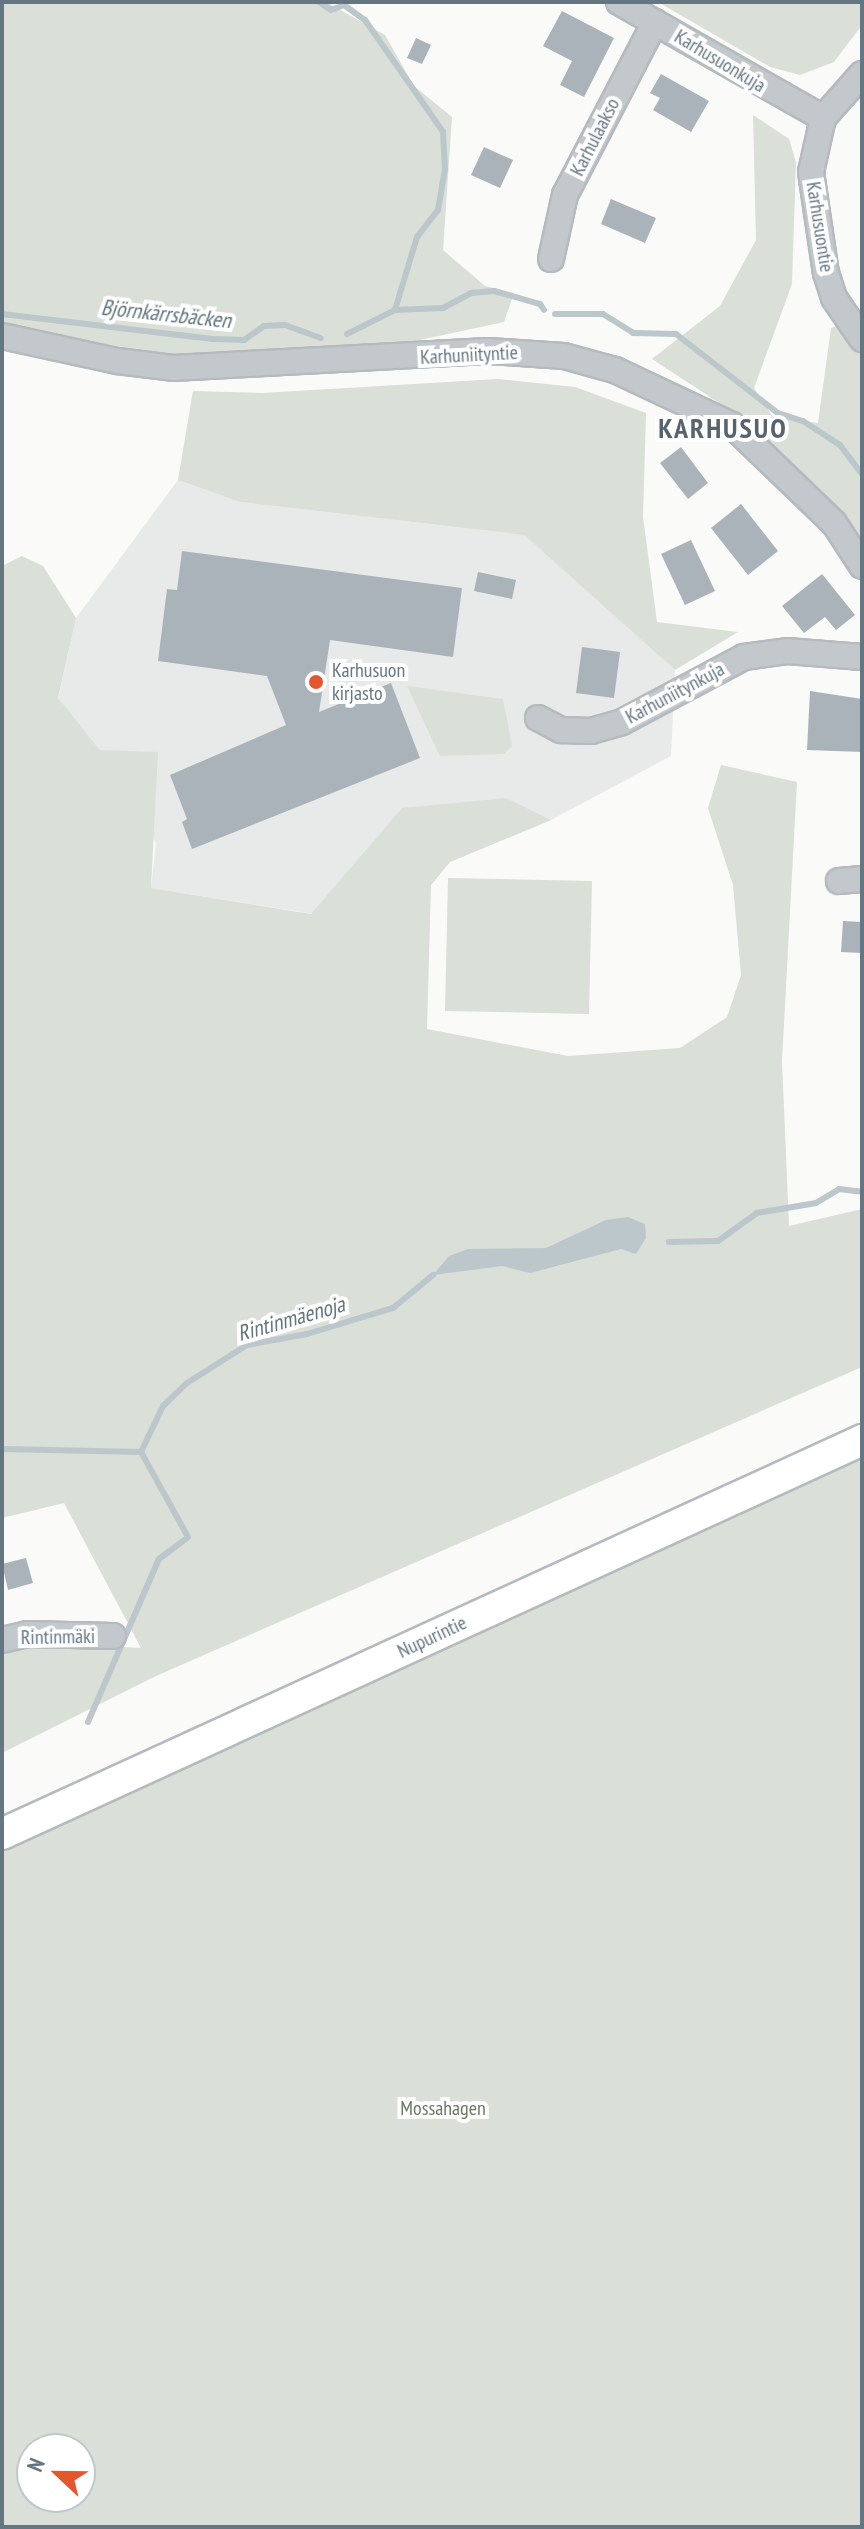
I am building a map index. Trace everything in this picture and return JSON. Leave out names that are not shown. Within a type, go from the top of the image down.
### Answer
[{"type":"main road","name":"Nupurintie","points":[[2,1834],[862,1440]]},
{"type":"street","name":"Karhusuonkuja","points":[[619,2],[823,118]]},
{"type":"street","name":"Karhulaakso","points":[[551,259],[565,195],[655,22]]},
{"type":"street","name":"Karhusuontie","points":[[862,74],[823,118],[811,172],[826,273],[834,298],[862,339]]},
{"type":"street","name":"Karhuniityntie","points":[[2,336],[173,368],[488,351],[590,363],[663,388],[732,425],[834,523],[862,566]]},
{"type":"street","name":"Karhuniitynkuja","points":[[538,718],[561,730],[591,731],[622,722],[744,657],[787,651],[862,657]]},
{"type":"street","name":"Rintinmäki","points":[[2,1640],[27,1634],[113,1636]]},
{"type":"shaded area","points":[[178,480],[240,502],[524,535],[675,670],[671,756],[551,820],[450,862],[431,885],[364,922],[151,888],[156,843],[100,750],[58,699],[76,618]]},
{"type":"shaded area","points":[[628,1217],[645,1224],[646,1238],[636,1254],[621,1249],[530,1273],[502,1266],[433,1275],[449,1256],[468,1249],[546,1248],[606,1220]]},
{"type":"green space","points":[[2,2],[326,2],[385,35],[414,86],[452,117],[443,250],[485,286],[514,293],[504,322],[401,344],[153,358],[2,324]]},
{"type":"green space","points":[[658,2],[862,2],[862,25],[834,62],[800,75],[770,67]]},
{"type":"green space","points":[[753,115],[789,139],[796,162],[792,284],[754,388],[773,417],[818,423],[831,328],[862,316],[862,547],[842,515],[733,412],[652,359],[720,306],[756,240]]},
{"type":"green space","points":[[498,379],[575,387],[646,413],[643,517],[657,622],[738,632],[675,670],[524,535],[240,502],[178,480],[193,391],[262,393]]},
{"type":"green space","points":[[22,556],[43,566],[76,618],[58,698],[100,750],[158,752],[151,888],[311,914],[402,808],[506,798],[551,820],[450,862],[431,885],[427,1029],[568,1056],[680,1048],[727,1017],[741,975],[733,885],[708,808],[721,765],[797,782],[782,1061],[789,1226],[862,1209],[862,1367],[156,1676],[2,1753],[2,1649],[33,1642],[141,1648],[64,1503],[2,1518],[2,566]]},
{"type":"green space","points":[[407,686],[503,699],[512,746],[504,754],[440,756]]},
{"type":"green space","points":[[448,878],[592,881],[589,1014],[445,1011]]},
{"type":"green space","name":"Mossahagen","points":[[862,1457],[862,2527],[2,2527],[2,1850]]},
{"type":"building","points":[[562,11],[614,38],[584,97],[560,85],[572,61],[543,46]]},
{"type":"building","points":[[416,38],[431,45],[422,64],[407,58]]},
{"type":"building","points":[[661,74],[709,101],[691,132],[653,110],[660,98],[650,93]]},
{"type":"building","points":[[484,147],[513,160],[500,188],[471,175]]},
{"type":"building","points":[[611,199],[656,218],[645,243],[601,224]]},
{"type":"building","points":[[681,447],[708,483],[688,499],[660,463]]},
{"type":"building","points":[[741,504],[778,551],[748,575],[711,528]]},
{"type":"building","points":[[691,540],[715,591],[685,605],[661,554]]},
{"type":"building","points":[[182,551],[462,588],[453,657],[330,640],[319,712],[391,683],[420,758],[192,849],[182,822],[187,819],[170,775],[286,725],[267,676],[158,661],[167,589],[177,590]]},
{"type":"building","points":[[478,572],[516,580],[512,599],[474,591]]},
{"type":"building","points":[[822,574],[855,615],[836,630],[825,617],[804,633],[782,606]]},
{"type":"building","points":[[582,647],[620,652],[614,698],[576,693]]},
{"type":"building","points":[[810,691],[862,699],[862,752],[807,750]]},
{"type":"building","points":[[843,921],[862,922],[862,953],[841,952]]},
{"type":"building","points":[[26,1558],[33,1583],[8,1590],[2,1564]]},
{"type":"waterway","points":[[319,2],[331,10],[344,5],[365,20],[443,132],[445,169],[438,210],[417,237],[395,310]]},
{"type":"waterway","name":"Björnkärrsbäcken","points":[[347,334],[395,310],[443,308],[471,293],[494,291],[540,304],[544,310]]},
{"type":"waterway","name":"Björnkärrsbäcken","points":[[2,314],[213,339],[244,340],[264,326],[285,325],[321,338]]},
{"type":"waterway","name":"Björnkärrsbäcken","points":[[555,314],[603,314],[633,333],[676,334],[778,413],[803,421],[840,445],[862,474]]},
{"type":"waterway","name":"Rintinmäenoja","points":[[669,1242],[718,1241],[757,1213],[816,1203],[839,1189],[862,1192]]},
{"type":"waterway","name":"Rintinmäenoja","points":[[141,1452],[163,1406],[187,1383],[247,1345],[307,1334],[393,1308],[433,1275]]},
{"type":"waterway","name":"Rintinmäenoja","points":[[2,1449],[141,1452]]},
{"type":"waterway","points":[[88,1722],[159,1559],[188,1537],[141,1452]]},
{"type":"place","name":"Karhusuon kirjasto","points":[[316,682]]},
{"type":"district","name":"KARHUSUO","points":[[723,428]]}]
